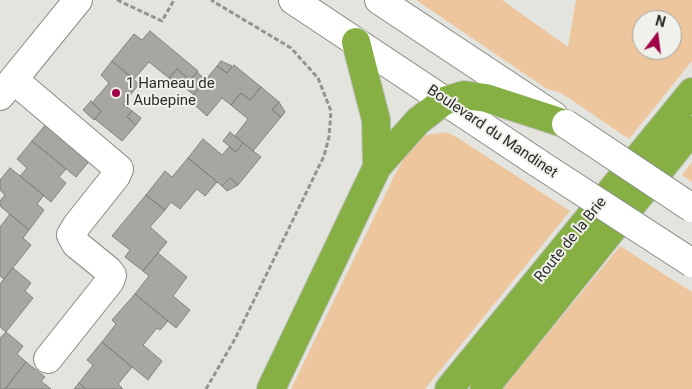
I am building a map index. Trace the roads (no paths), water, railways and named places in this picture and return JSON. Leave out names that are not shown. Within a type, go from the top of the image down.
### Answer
[{"type":"highway","points":[[356,42],[376,120],[377,167]]},
{"type":"highway","name":"Route de la Brie","points":[[450,389],[692,92]]},
{"type":"highway","points":[[271,389],[377,167],[418,120],[444,101],[464,95],[486,98],[566,124]]},
{"type":"highway","name":"Route de la Brie","points":[[484,389],[692,130]]},
{"type":"street","points":[[48,359],[110,281],[112,275],[108,270],[76,244],[71,235],[116,176],[118,169],[7,88],[78,0]]},
{"type":"street","name":"Boulevard du Mandinet","points":[[293,0],[692,263]]},
{"type":"street","points":[[378,0],[692,208]]},
{"type":"place","name":"1 Hameau de l Aubepine","points":[[116,93]]}]
